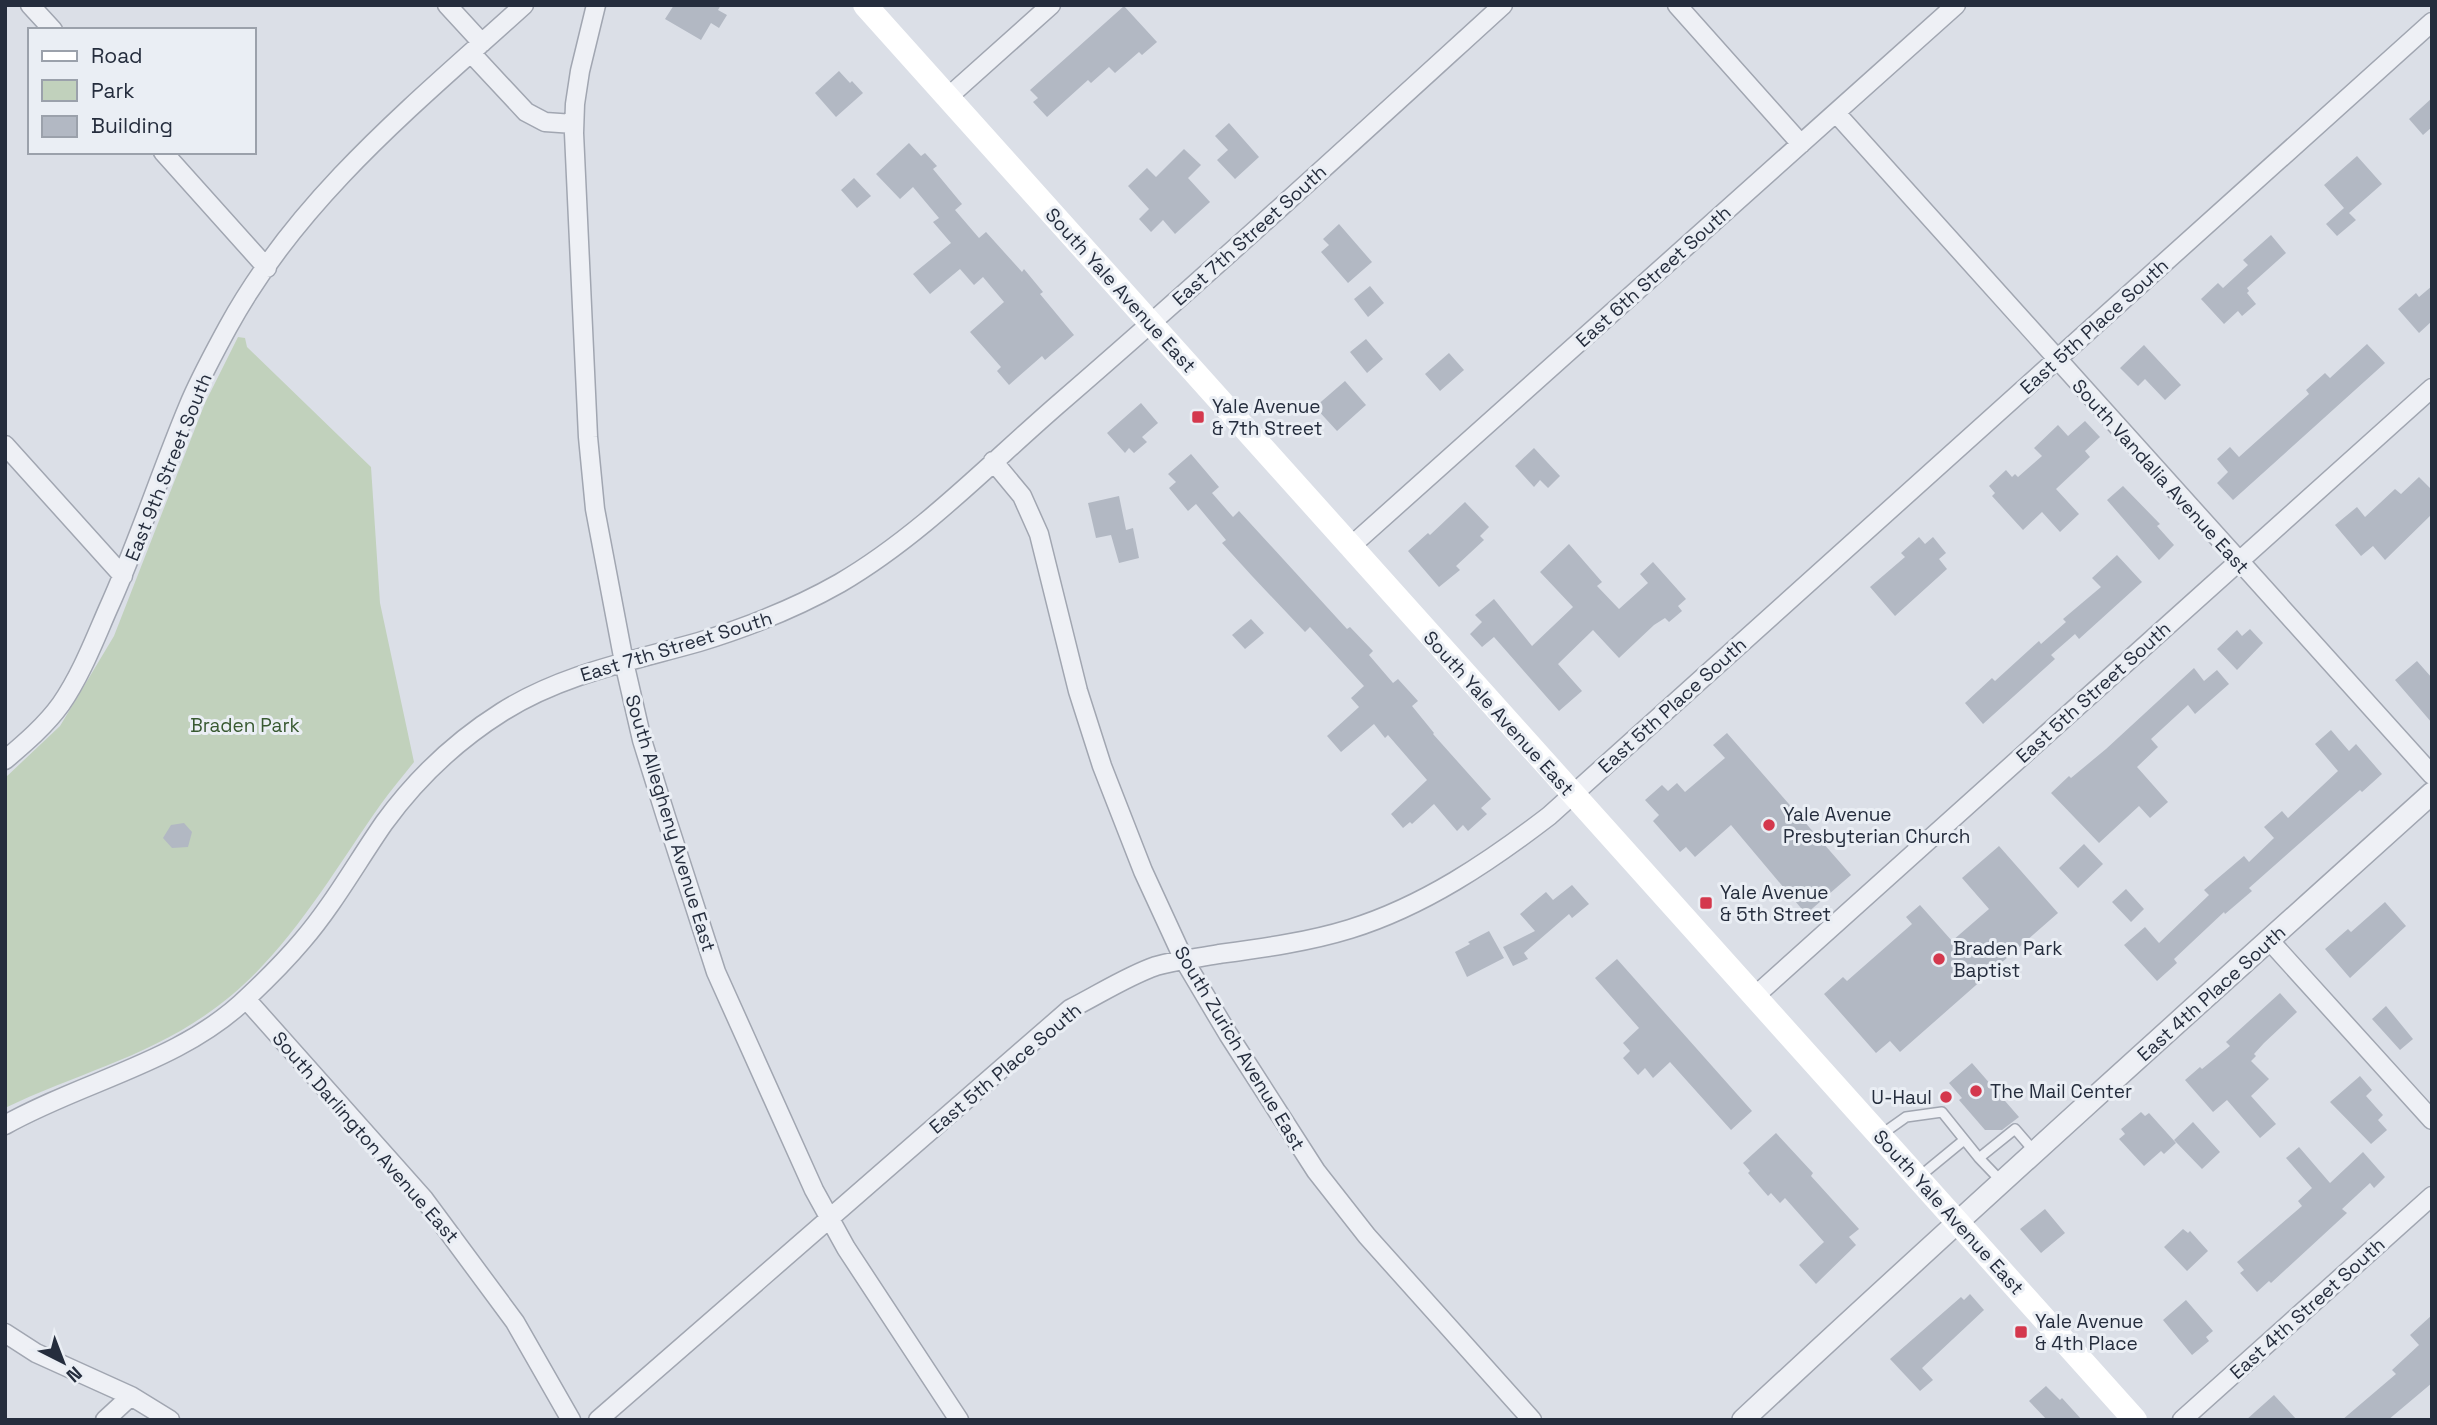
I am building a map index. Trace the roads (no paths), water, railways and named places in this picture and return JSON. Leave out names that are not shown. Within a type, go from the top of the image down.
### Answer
[{"type":"main road","name":"South Yale Avenue East","points":[[865,5],[2135,1420]]},
{"type":"street","points":[[30,5],[50,28]]},
{"type":"street","points":[[447,5],[526,112],[545,122],[574,124]]},
{"type":"street","name":"East 9th Street South","points":[[5,760],[33,735],[60,704],[91,648],[123,576],[189,404],[230,325],[293,229],[365,150],[524,5]]},
{"type":"street","name":"South Allegheny Avenue East","points":[[596,5],[580,71],[574,124],[587,437],[596,509],[624,662],[642,740],[716,971],[829,1219],[960,1420]]},
{"type":"street","points":[[947,98],[1051,5]]},
{"type":"street","name":"East 7th Street South","points":[[5,1125],[43,1105],[152,1060],[206,1030],[246,999],[304,939],[386,821],[428,771],[464,739],[502,712],[536,693],[572,678],[705,640],[783,612],[813,598],[898,546],[1152,323],[1503,5]]},
{"type":"street","points":[[1677,5],[1801,144]]},
{"type":"street","name":"East 6th Street South","points":[[1350,547],[1955,5]]},
{"type":"street","name":"East 5th Place South","points":[[598,1420],[1070,1009],[1156,967],[1184,960],[1301,942],[1352,929],[1415,903],[1499,854],[1549,816],[2432,22]]},
{"type":"street","name":"South Vandalia Avenue East","points":[[1836,113],[2432,775]]},
{"type":"street","points":[[165,154],[267,268]]},
{"type":"street","name":"East 5th Street South","points":[[1755,996],[2432,388]]},
{"type":"street","points":[[5,445],[123,576]]},
{"type":"street","name":"South Zurich Avenue East","points":[[993,461],[1022,496],[1039,534],[1078,691],[1102,766],[1143,871],[1184,960],[1316,1171],[1367,1236],[1532,1420]]},
{"type":"street","name":"East 4th Place South","points":[[1743,1420],[2432,793]]},
{"type":"street","points":[[2269,940],[2432,1120]]},
{"type":"street","name":"South Darlington Avenue East","points":[[246,999],[424,1199],[515,1322],[571,1420]]},
{"type":"street","name":"East 4th Street South","points":[[2182,1420],[2432,1196]]},
{"type":"street","points":[[5,1333],[36,1353],[131,1396],[170,1420]]},
{"type":"street","points":[[105,1420],[131,1396]]},
{"type":"lane","points":[[1880,1135],[1906,1117],[1942,1112],[2003,1183]]},
{"type":"lane","points":[[1979,1158],[2015,1129],[2035,1153]]},
{"type":"lane","points":[[1919,1177],[1964,1140]]},
{"type":"place","name":"Yale Avenue & 7th Street","points":[[1198,417]]},
{"type":"place","name":"Yale Avenue Presbyterian Church","points":[[1769,825]]},
{"type":"place","name":"Yale Avenue & 5th Street","points":[[1706,903]]},
{"type":"place","name":"Braden Park Baptist","points":[[1939,959]]},
{"type":"place","name":"The Mail Center","points":[[1976,1091]]},
{"type":"place","name":"U-Haul","points":[[1946,1097]]},
{"type":"place","name":"Yale Avenue & 4th Place","points":[[2021,1332]]},
{"type":"park label","name":"Braden Park","points":[[245,725]]}]
